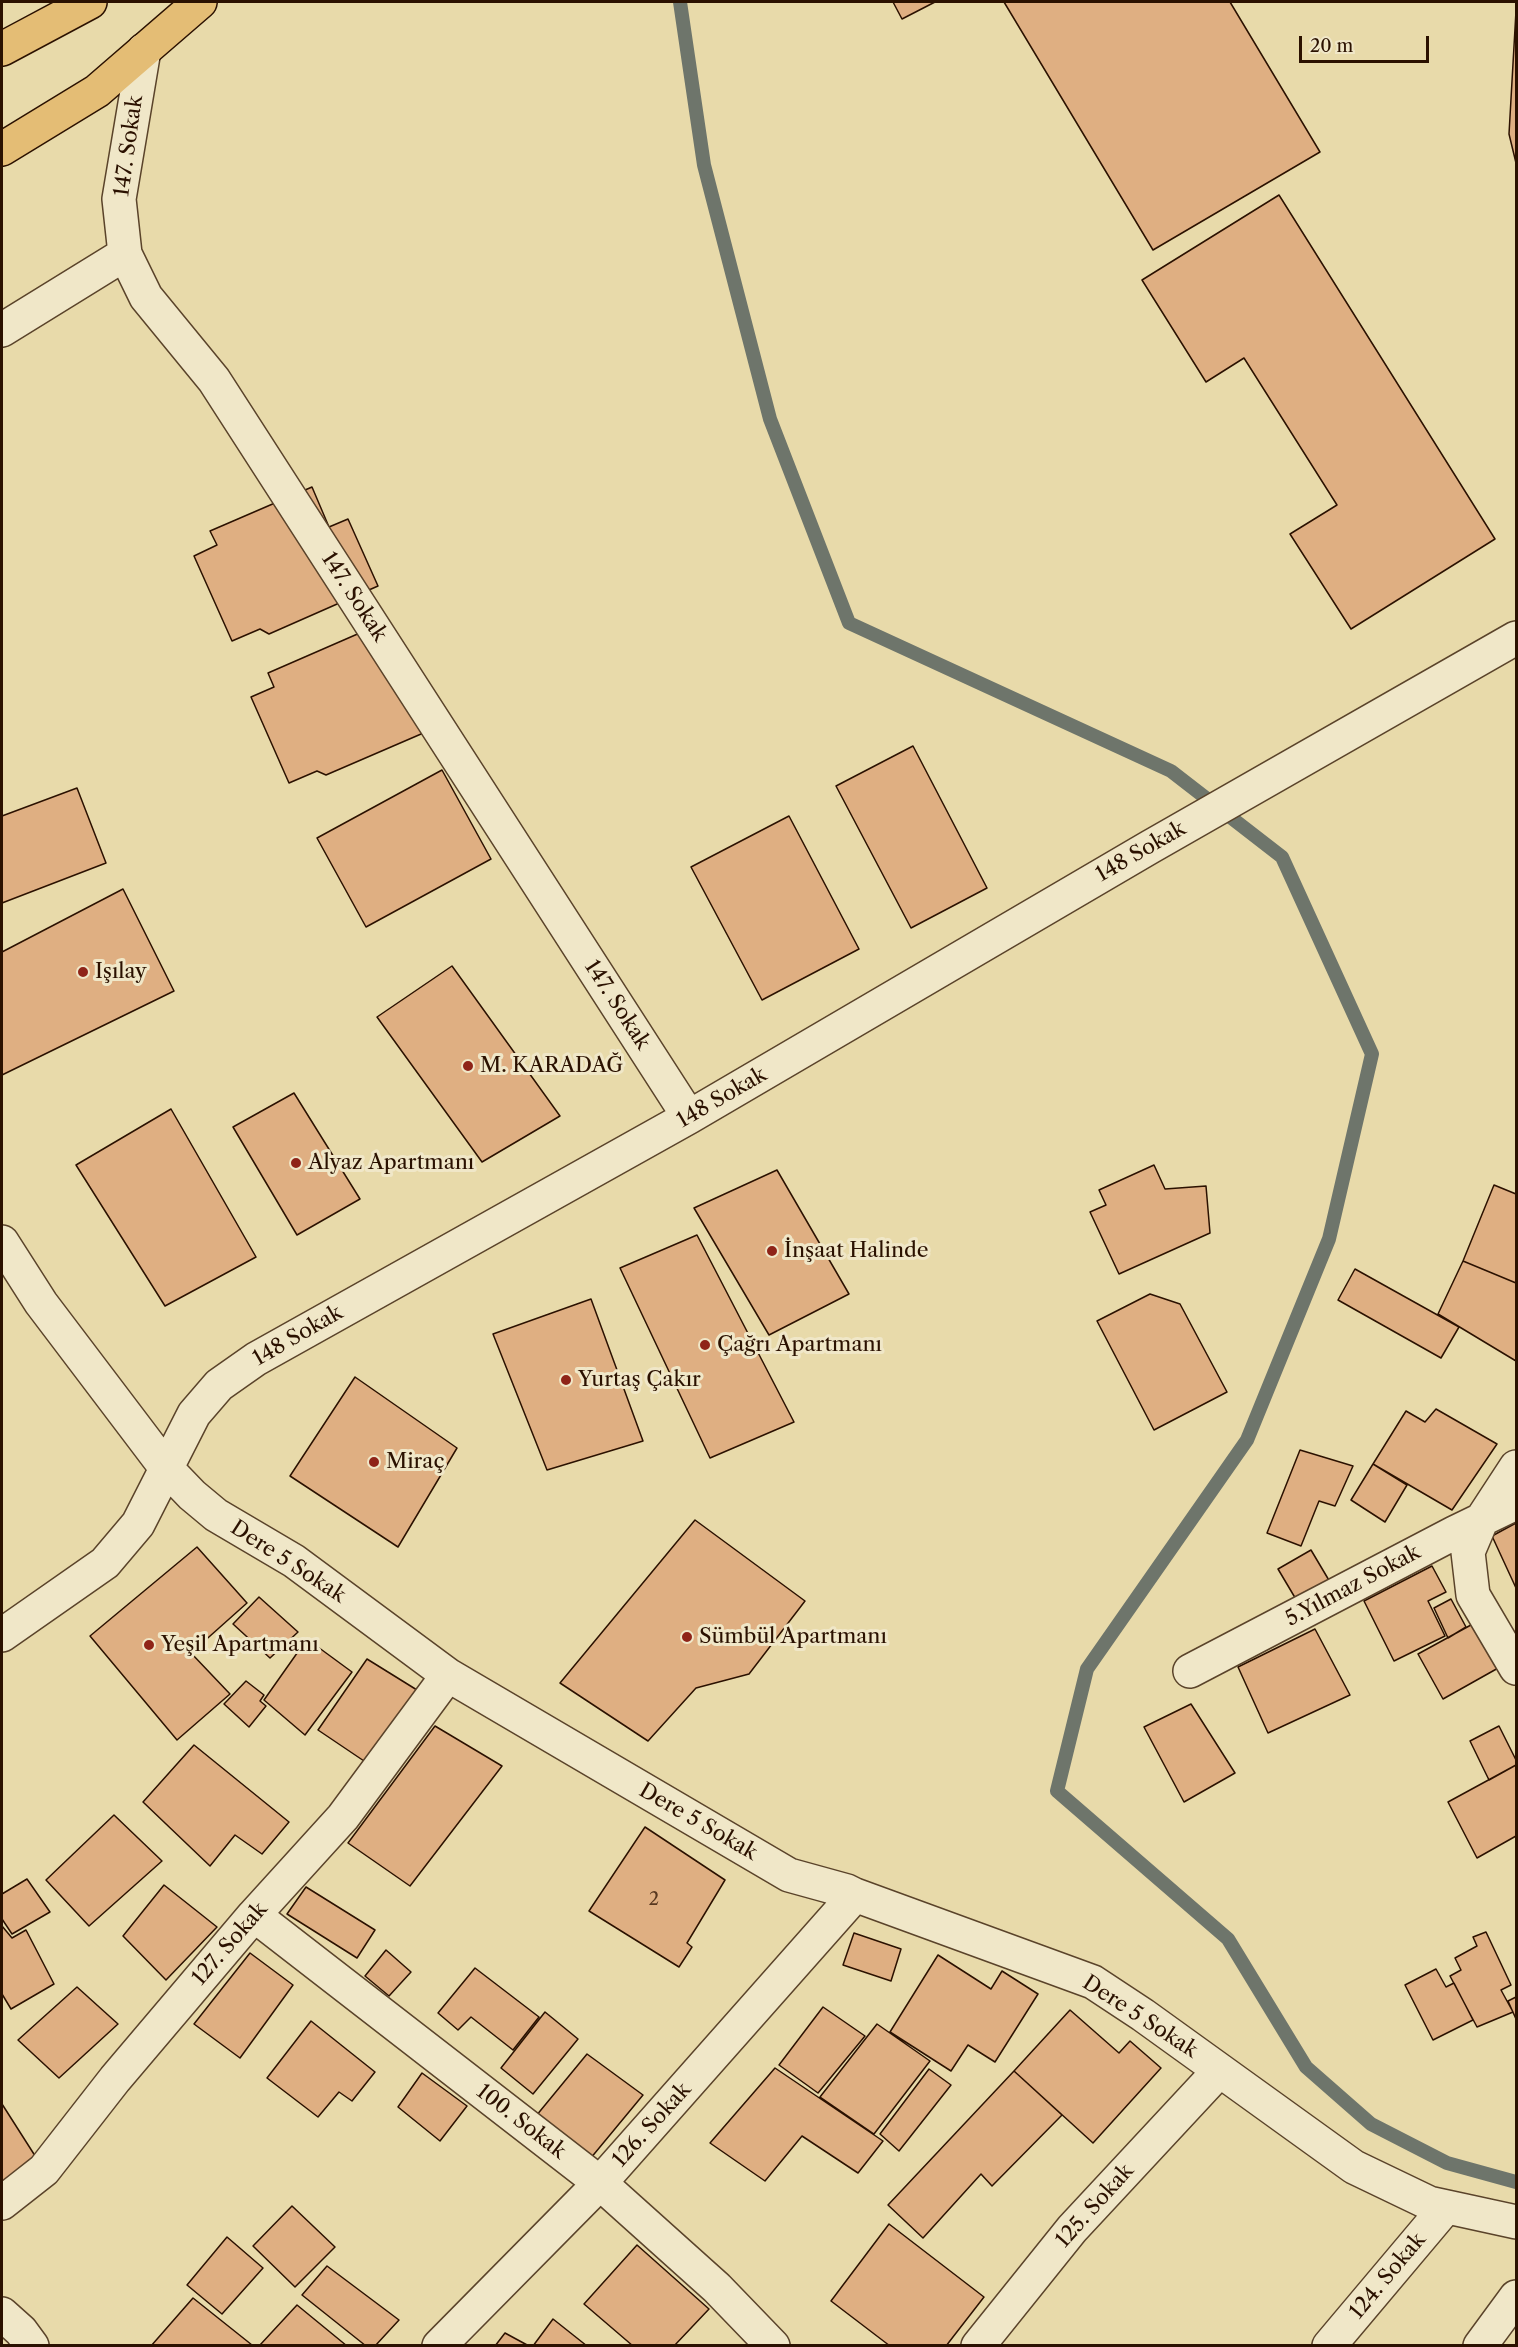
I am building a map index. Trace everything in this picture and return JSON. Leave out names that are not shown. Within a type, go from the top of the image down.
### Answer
[{"type":"highway","points":[[2,49],[90,2]]},
{"type":"highway","points":[[2,149],[96,91],[200,2]]},
{"type":"street","name":"147. Sokak","points":[[144,50],[119,199],[125,254],[146,297],[214,380],[689,1117]]},
{"type":"street","points":[[2,330],[125,254]]},
{"type":"street","name":"148 Sokak","points":[[2,1635],[105,1563],[138,1524],[194,1414],[219,1385],[256,1359],[689,1117],[1150,847],[1516,638]]},
{"type":"street","name":"Dere 5 Sokak","points":[[2,1242],[41,1303],[166,1468],[192,1495],[216,1515],[294,1561],[448,1675],[789,1875],[847,1891],[1093,1982],[1354,2167],[1429,2203],[1516,2222]]},
{"type":"street","points":[[1516,1467],[1482,1519],[1468,1552],[1473,1595],[1516,1668]]},
{"type":"street","name":"5.Yılmaz Sokak","points":[[1190,1671],[1516,1503]]},
{"type":"street","name":"127. Sokak","points":[[2,2203],[44,2170],[116,2079],[254,1915],[343,1817],[448,1675]]},
{"type":"street","name":"126. Sokak","points":[[439,2346],[600,2183],[855,1895]]},
{"type":"street","name":"100. Sokak","points":[[254,1915],[600,2183],[717,2288],[773,2346]]},
{"type":"street","name":"125. Sokak","points":[[978,2346],[1072,2229],[1219,2071]]},
{"type":"street","name":"124. Sokak","points":[[1329,2346],[1446,2207]]},
{"type":"street","points":[[1480,2346],[1516,2298]]},
{"type":"street","points":[[2,2314],[21,2331],[33,2346]]},
{"type":"building","points":[[893,2],[935,2],[902,19]]},
{"type":"building","points":[[1004,2],[1230,2],[1320,152],[1153,250]]},
{"type":"building","points":[[1516,11],[1516,163],[1509,134]]},
{"type":"building","points":[[1279,195],[1495,539],[1351,629],[1290,534],[1337,505],[1244,358],[1206,382],[1142,280]]},
{"type":"building","points":[[312,487],[329,527],[348,519],[378,586],[269,634],[260,629],[232,641],[194,556],[217,545],[210,531]]},
{"type":"building","points":[[369,629],[435,728],[326,775],[317,771],[289,783],[251,697],[274,687],[268,673]]},
{"type":"building","points":[[913,746],[987,888],[911,928],[836,786]]},
{"type":"building","points":[[442,770],[491,859],[366,927],[317,838]]},
{"type":"building","points":[[77,788],[106,863],[2,903],[2,816]]},
{"type":"building","points":[[789,816],[859,949],[762,1000],[691,867]]},
{"type":"building","name":"Işılay","points":[[123,889],[174,991],[2,1075],[2,952]]},
{"type":"building","name":"M. KARADAĞ","points":[[452,966],[560,1116],[482,1162],[377,1017]]},
{"type":"building","name":"Alyaz Apartmanı","points":[[294,1093],[360,1199],[297,1235],[233,1127]]},
{"type":"building","points":[[171,1109],[256,1257],[165,1306],[76,1165]]},
{"type":"building","points":[[1154,1165],[1165,1189],[1206,1186],[1210,1233],[1119,1274],[1090,1212],[1106,1205],[1099,1190]]},
{"type":"building","name":"İnşaat Halinde","points":[[777,1170],[849,1294],[769,1335],[694,1208]]},
{"type":"building","points":[[1494,1185],[1516,1194],[1516,1283],[1463,1261]]},
{"type":"building","name":"Çağrı Apartmanı","points":[[697,1235],[794,1422],[710,1458],[620,1268]]},
{"type":"building","points":[[1463,1261],[1516,1283],[1516,1361],[1438,1314]]},
{"type":"building","points":[[1355,1269],[1459,1327],[1441,1358],[1338,1300]]},
{"type":"building","points":[[1150,1294],[1180,1304],[1227,1392],[1154,1430],[1097,1321]]},
{"type":"building","name":"Yurtaş Çakır","points":[[591,1299],[643,1441],[547,1470],[493,1334]]},
{"type":"building","name":"Miraç","points":[[355,1377],[457,1448],[398,1547],[290,1476]]},
{"type":"building","points":[[1436,1409],[1497,1444],[1452,1510],[1373,1464],[1406,1411],[1425,1422]]},
{"type":"building","points":[[1300,1450],[1353,1466],[1335,1506],[1319,1501],[1301,1546],[1267,1533]]},
{"type":"building","points":[[1373,1464],[1407,1485],[1385,1522],[1351,1500]]},
{"type":"building","name":"Sümbül Apartmanı","points":[[695,1520],[805,1601],[749,1674],[696,1688],[648,1741],[560,1683]]},
{"type":"building","points":[[1516,1523],[1516,1588],[1492,1536]]},
{"type":"building","name":"Yeşil Apartmanı","points":[[197,1547],[247,1603],[191,1653],[230,1694],[177,1740],[90,1636]]},
{"type":"building","points":[[1311,1550],[1330,1582],[1297,1601],[1278,1569]]},
{"type":"building","points":[[1432,1566],[1446,1592],[1428,1601],[1445,1636],[1394,1661],[1364,1601]]},
{"type":"building","points":[[259,1597],[298,1632],[270,1658],[233,1624]]},
{"type":"building","points":[[1451,1599],[1466,1627],[1448,1638],[1434,1608]]},
{"type":"building","points":[[1491,1614],[1516,1658],[1443,1699],[1418,1654]]},
{"type":"building","points":[[1315,1629],[1350,1695],[1268,1733],[1238,1667]]},
{"type":"building","points":[[307,1639],[352,1672],[305,1735],[264,1700]]},
{"type":"building","points":[[367,1659],[417,1690],[367,1763],[318,1730]]},
{"type":"building","points":[[246,1681],[264,1695],[260,1701],[266,1706],[249,1727],[224,1704]]},
{"type":"building","points":[[1191,1704],[1235,1773],[1184,1802],[1144,1727]]},
{"type":"building","points":[[435,1726],[502,1766],[410,1886],[348,1843]]},
{"type":"building","points":[[1499,1726],[1516,1760],[1516,1765],[1489,1780],[1470,1741]]},
{"type":"building","points":[[194,1745],[289,1822],[262,1854],[235,1835],[210,1866],[143,1802]]},
{"type":"building","points":[[1516,1765],[1516,1836],[1477,1858],[1448,1802]]},
{"type":"building","points":[[114,1815],[162,1861],[89,1926],[46,1880]]},
{"type":"building","points":[[645,1827],[725,1880],[687,1943],[692,1947],[679,1967],[589,1911]]},
{"type":"building","points":[[27,1879],[50,1912],[12,1934],[2,1919],[2,1894]]},
{"type":"building","points":[[164,1885],[217,1927],[166,1980],[123,1936]]},
{"type":"building","points":[[306,1887],[375,1930],[357,1958],[287,1914]]},
{"type":"building","points":[[2,1926],[12,1938],[26,1930],[54,1984],[11,2009],[2,1994]]},
{"type":"building","points":[[1486,1932],[1511,1985],[1501,1990],[1513,2012],[1477,2027],[1450,1976],[1461,1970],[1455,1958],[1477,1946],[1473,1937]]},
{"type":"building","points":[[854,1933],[901,1949],[891,1981],[843,1965]]},
{"type":"building","points":[[386,1950],[411,1972],[389,1996],[365,1976]]},
{"type":"building","points":[[250,1953],[293,1985],[240,2058],[194,2024]]},
{"type":"building","points":[[938,1955],[991,1989],[1002,1971],[1038,1994],[995,2062],[968,2045],[951,2071],[890,2032]]},
{"type":"building","points":[[475,1968],[539,2017],[513,2050],[471,2017],[458,2030],[438,2013]]},
{"type":"building","points":[[1436,1969],[1446,1987],[1454,1983],[1473,2020],[1433,2040],[1405,1985]]},
{"type":"building","points":[[77,1987],[118,2024],[59,2078],[18,2040]]},
{"type":"building","points":[[1516,1997],[1516,2019],[1508,2001]]},
{"type":"building","points":[[823,2007],[865,2036],[818,2093],[779,2065]]},
{"type":"building","points":[[1070,2010],[1119,2053],[1130,2041],[1161,2068],[1093,2143],[1014,2071]]},
{"type":"building","points":[[545,2012],[578,2039],[533,2094],[501,2068]]},
{"type":"building","points":[[311,2021],[375,2072],[352,2101],[339,2092],[318,2117],[267,2078]]},
{"type":"building","points":[[877,2024],[930,2061],[874,2134],[820,2097]]},
{"type":"building","points":[[587,2054],[643,2095],[590,2159],[536,2116]]},
{"type":"building","points":[[775,2068],[883,2141],[858,2173],[802,2136],[765,2181],[710,2143]]},
{"type":"building","points":[[929,2069],[951,2085],[899,2151],[880,2134]]},
{"type":"building","points":[[1014,2071],[1062,2115],[992,2186],[981,2174],[923,2238],[888,2205]]},
{"type":"building","points":[[422,2073],[467,2106],[440,2141],[398,2107]]},
{"type":"building","points":[[2,2104],[39,2162],[2,2189]]},
{"type":"building","points":[[292,2206],[335,2247],[295,2287],[253,2246]]},
{"type":"building","points":[[889,2224],[984,2297],[946,2346],[890,2346],[831,2301]]},
{"type":"building","points":[[227,2237],[263,2268],[222,2314],[187,2285]]},
{"type":"building","points":[[637,2245],[709,2309],[674,2346],[633,2346],[584,2304]]},
{"type":"building","points":[[327,2266],[399,2320],[375,2346],[366,2346],[302,2295]]},
{"type":"building","points":[[193,2298],[252,2345],[151,2346]]},
{"type":"building","points":[[297,2305],[347,2346],[260,2345]]},
{"type":"building","points":[[553,2319],[587,2346],[533,2346]]},
{"type":"building","points":[[505,2333],[529,2346],[495,2346]]},
{"type":"waterway","points":[[680,2],[704,165],[770,419],[849,623],[1171,771],[1282,857],[1372,1054],[1329,1239],[1247,1440],[1087,1669],[1057,1791],[1228,1939],[1306,2067],[1371,2124],[1447,2163],[1516,2182]]},
{"type":"place","name":"Işılay","points":[[83,972]]},
{"type":"place","name":"M. KARADAĞ","points":[[468,1066]]},
{"type":"place","name":"Alyaz Apartmanı","points":[[296,1163]]},
{"type":"place","name":"İnşaat Halinde","points":[[772,1251]]},
{"type":"place","name":"Çağrı Apartmanı","points":[[705,1345]]},
{"type":"place","name":"Yurtaş Çakır","points":[[566,1380]]},
{"type":"place","name":"Miraç","points":[[374,1462]]},
{"type":"place","name":"Sümbül Apartmanı","points":[[687,1637]]},
{"type":"place","name":"Yeşil Apartmanı","points":[[149,1645]]}]
